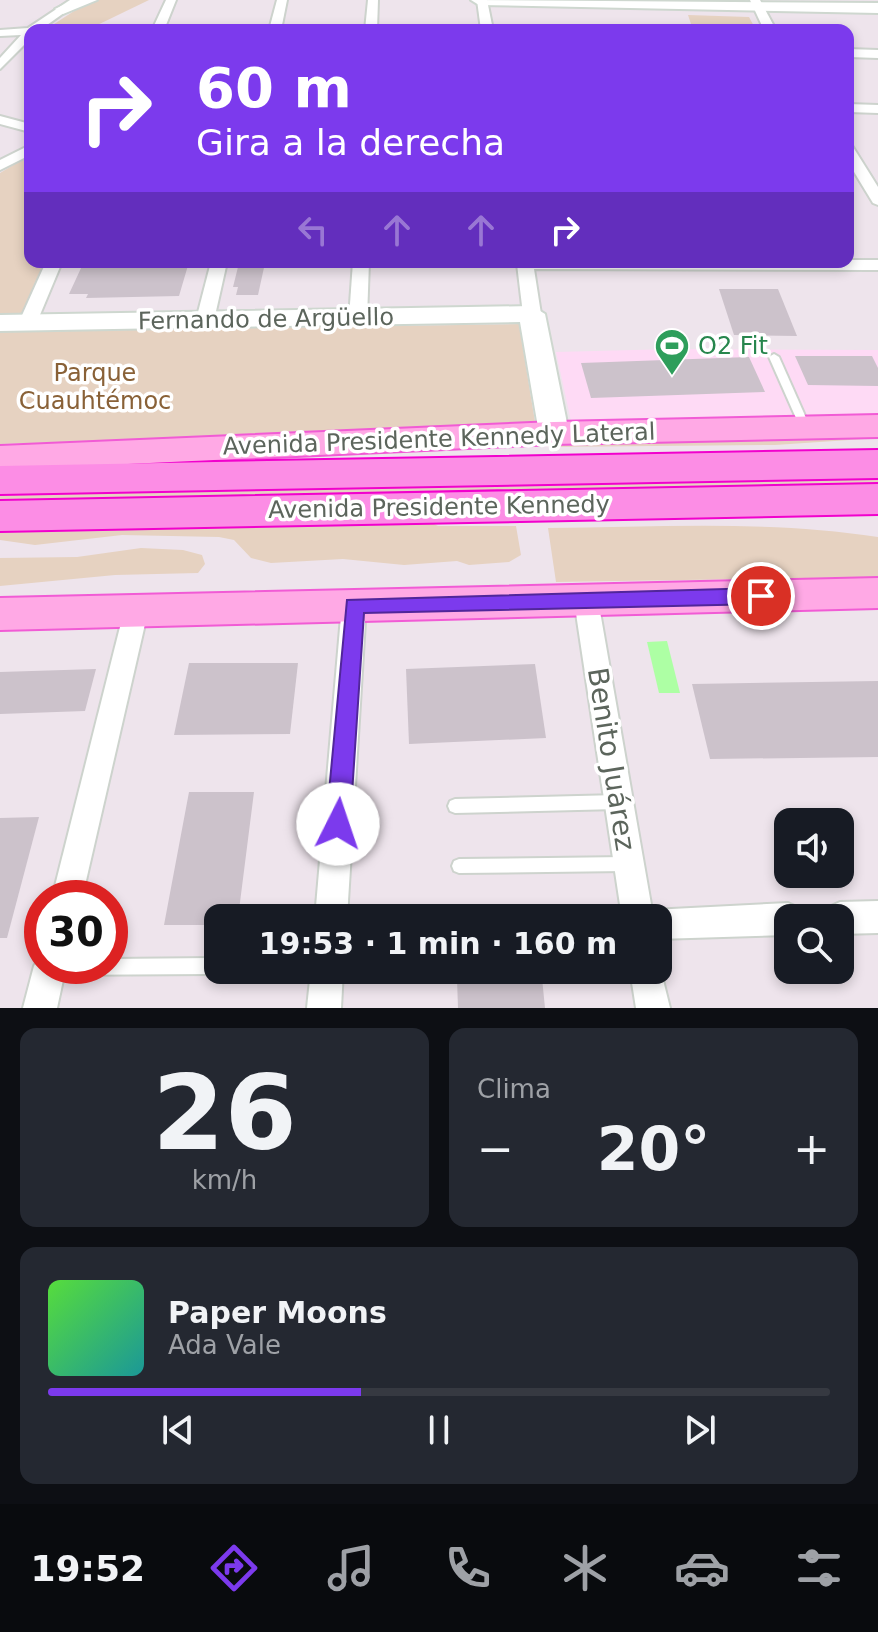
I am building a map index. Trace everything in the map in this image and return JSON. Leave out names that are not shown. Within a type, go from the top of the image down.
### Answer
[{"type":"highway","points":[[615,468],[878,441]]},
{"type":"highway","points":[[0,458],[352,474]]},
{"type":"highway","name":"Avenida Presidente Kennedy","points":[[0,480],[878,464]]},
{"type":"highway","name":"Avenida Presidente Kennedy","points":[[0,516],[878,499]]},
{"type":"highway","points":[[588,504],[878,523]]},
{"type":"main road","name":"Avenida Presidente Kennedy Lateral","points":[[0,458],[554,433],[878,426]]},
{"type":"main road","points":[[0,614],[878,593]]},
{"type":"street","points":[[41,24],[70,4],[89,0]]},
{"type":"street","points":[[161,24],[171,0]]},
{"type":"street","points":[[276,24],[282,0]]},
{"type":"street","points":[[371,24],[373,0]]},
{"type":"street","points":[[486,24],[481,0],[878,8]]},
{"type":"street","points":[[757,4],[767,24]]},
{"type":"street","points":[[0,33],[24,31]]},
{"type":"street","points":[[0,65],[24,39]]},
{"type":"street","points":[[854,53],[878,54]]},
{"type":"street","points":[[854,108],[878,109]]},
{"type":"street","points":[[0,120],[24,126]]},
{"type":"street","points":[[0,166],[24,152]]},
{"type":"street","points":[[854,157],[872,177],[878,200]]},
{"type":"street","points":[[854,265],[878,265]]},
{"type":"street","points":[[28,322],[51,268]]},
{"type":"street","points":[[205,320],[218,268]]},
{"type":"street","points":[[358,318],[361,268]]},
{"type":"street","points":[[526,268],[554,433]]},
{"type":"street","name":"Fernando de Argüello","points":[[0,323],[532,314]]},
{"type":"street","name":"Benito Juárez","points":[[586,600],[636,904]]},
{"type":"street","points":[[332,904],[354,605]]},
{"type":"street","points":[[71,880],[136,611]]},
{"type":"street","points":[[854,918],[878,917]]},
{"type":"street","points":[[672,923],[774,919]]},
{"type":"street","points":[[40,1008],[46,984]]},
{"type":"street","points":[[324,1008],[326,984]]},
{"type":"street","points":[[649,984],[653,1008]]},
{"type":"lane","points":[[774,357],[805,427]]},
{"type":"lane","points":[[455,806],[619,802]]},
{"type":"lane","points":[[459,866],[629,864]]},
{"type":"lane","points":[[128,967],[204,966]]},
{"type":"shaded area","points":[[878,350],[878,414],[571,421],[556,352]]},
{"type":"shaded area","points":[[667,641],[680,693],[659,693],[647,642]]},
{"type":"green space","points":[[91,0],[149,0],[99,24],[54,24]]},
{"type":"green space","points":[[688,15],[749,17],[753,24],[691,24]]},
{"type":"green space","points":[[24,159],[24,268],[44,268],[23,314],[0,314],[0,173]]},
{"type":"green space","name":"Parque Cuauhtémoc","points":[[519,324],[536,428],[0,444],[0,332]]},
{"type":"green space","points":[[864,439],[775,445],[546,447],[545,441]]},
{"type":"green space","points":[[878,477],[878,485],[0,501],[0,494]]},
{"type":"green space","points":[[430,522],[438,526],[516,526],[521,555],[509,562],[469,565],[457,561],[404,565],[343,559],[271,563],[251,558],[234,540],[219,537],[122,535],[35,545],[0,540],[0,531]]},
{"type":"green space","points":[[755,526],[878,537],[878,577],[556,582],[548,528]]},
{"type":"green space","points":[[141,548],[183,550],[202,555],[205,564],[198,573],[115,575],[0,586],[0,558],[77,557]]},
{"type":"building","points":[[81,268],[187,268],[179,296],[86,298],[88,294],[69,294]]},
{"type":"building","points":[[238,268],[264,268],[258,295],[236,295],[238,287],[233,287]]},
{"type":"building","points":[[719,289],[778,289],[797,336],[734,335]]},
{"type":"building","points":[[795,356],[872,356],[878,368],[878,386],[808,385]]},
{"type":"building","name":"O2 Fit","points":[[749,357],[765,392],[591,398],[581,363]]},
{"type":"building","points":[[189,663],[298,663],[290,734],[174,735]]},
{"type":"building","points":[[535,664],[546,738],[409,744],[406,669]]},
{"type":"building","points":[[96,669],[85,711],[0,714],[0,672]]},
{"type":"building","points":[[878,681],[878,757],[710,759],[692,684]]},
{"type":"building","points":[[189,792],[254,792],[240,904],[204,904],[204,925],[164,925]]},
{"type":"building","points":[[39,817],[7,938],[0,938],[0,818]]},
{"type":"building","points":[[457,984],[543,984],[545,1008],[458,1008]]},
{"type":"place","name":"O2 Fit","points":[[672,377]]},
{"type":"route","points":[[338,824],[354,605],[761,596]]}]
